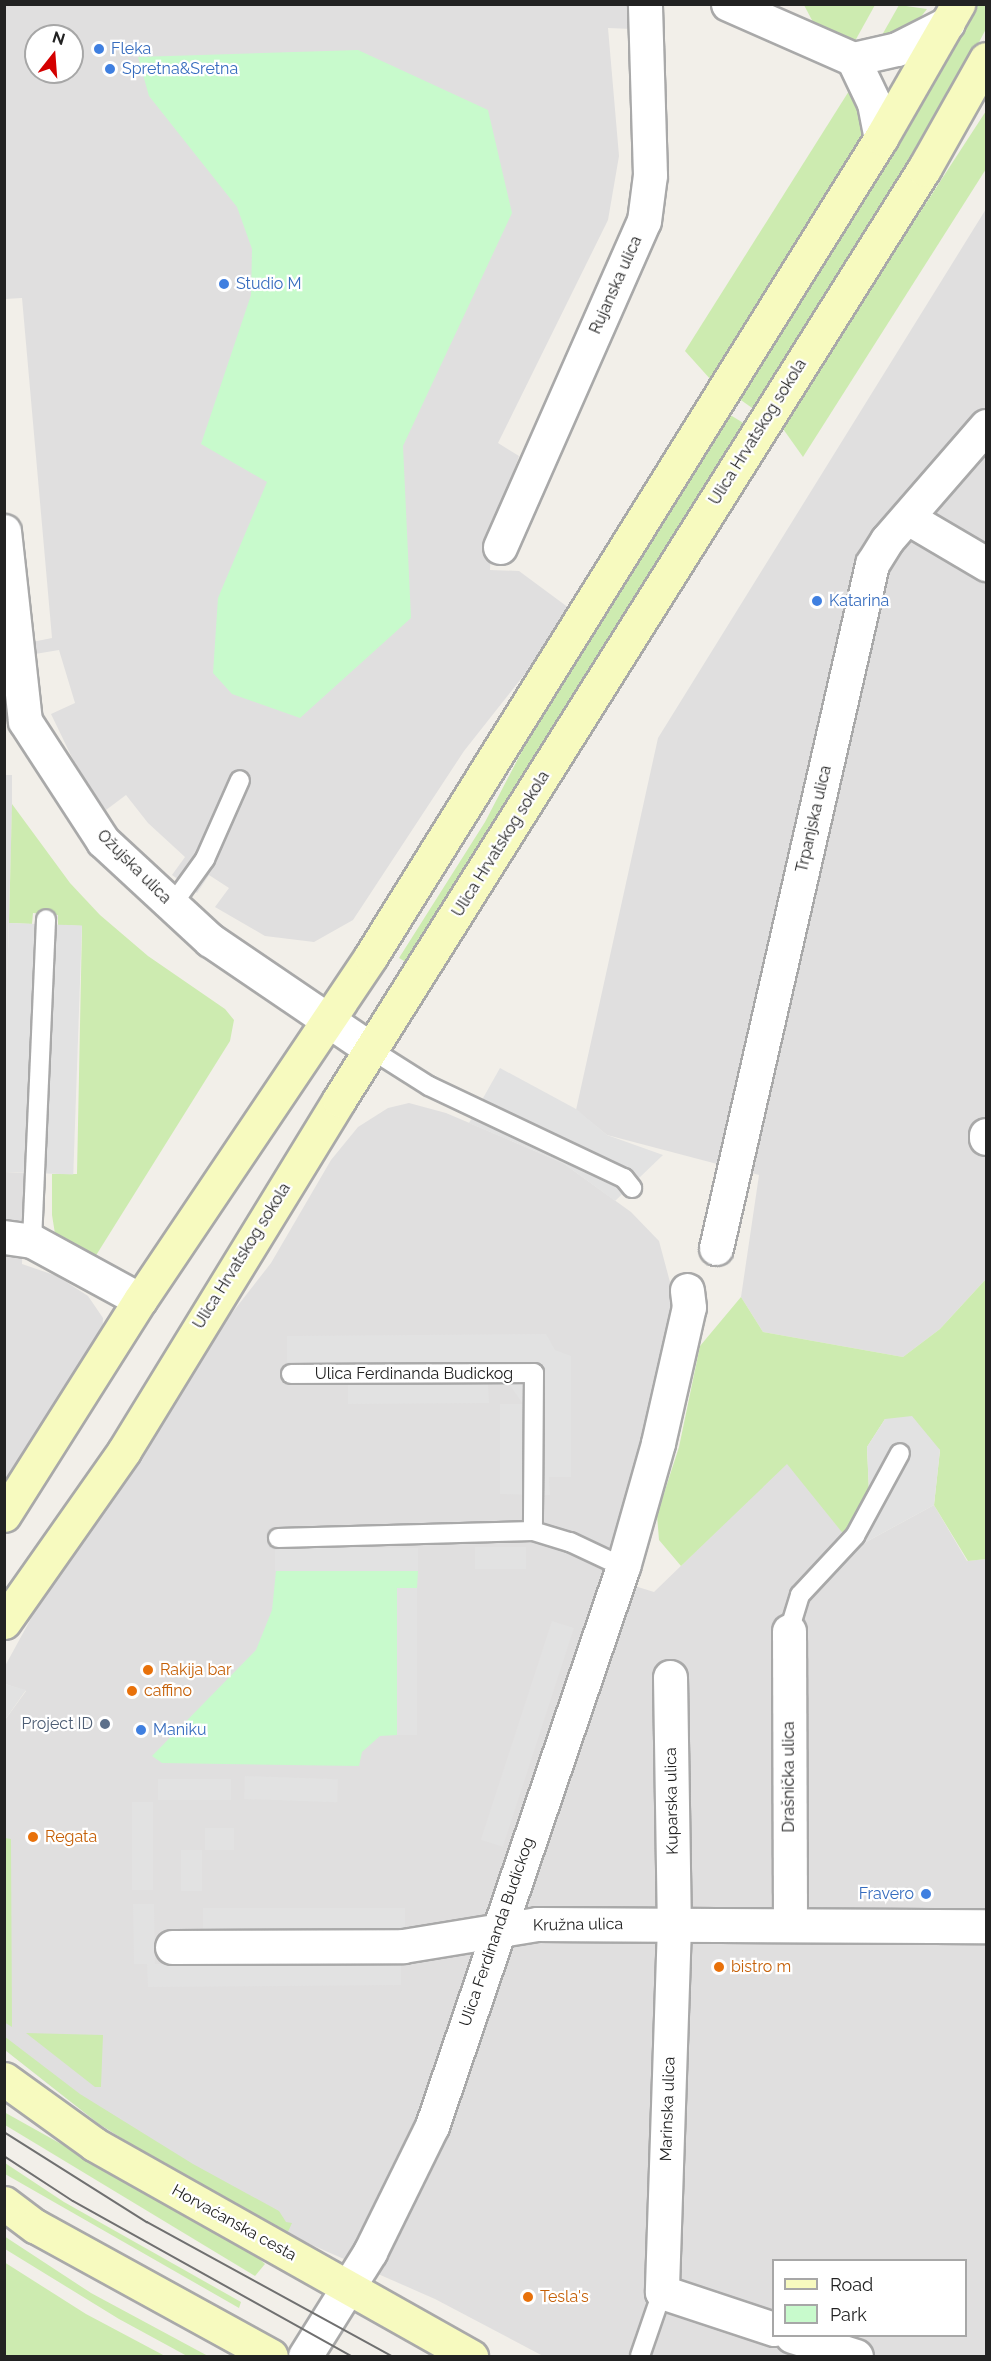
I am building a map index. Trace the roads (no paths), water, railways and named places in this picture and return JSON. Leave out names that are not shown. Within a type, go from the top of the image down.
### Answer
[{"type":"street","name":"Rujanska ulica","points":[[500,547],[644,221],[650,175],[645,4]]},
{"type":"street","points":[[728,4],[769,12],[853,59],[874,104],[881,138]]},
{"type":"street","points":[[853,59],[922,40],[953,14]]},
{"type":"street","points":[[4,1515],[140,1300],[329,1021],[881,138],[953,14]]},
{"type":"street","name":"Ulica Hrvatskog sokola","points":[[4,1622],[124,1451],[958,111],[987,59]]},
{"type":"street","points":[[958,111],[987,85]]},
{"type":"street","name":"Trpanjska ulica","points":[[716,1248],[872,564],[887,540],[987,426]]},
{"type":"street","points":[[908,518],[987,564]]},
{"type":"street","name":"Ožujska ulica","points":[[4,531],[15,725],[103,841],[210,940],[372,1050]]},
{"type":"street","points":[[18,1239],[140,1300]]},
{"type":"street","name":"Ulica Ferdinanda Budickog","points":[[305,2356],[370,2252],[432,2126],[623,1567],[658,1443],[689,1307],[687,1290]]},
{"type":"street","name":"Drašnička ulica","points":[[789,1631],[790,1922]]},
{"type":"street","name":"Kuparska ulica","points":[[670,1677],[674,1925]]},
{"type":"street","name":"Kružna ulica","points":[[172,1947],[403,1946],[537,1924],[674,1925],[790,1922],[987,1926]]},
{"type":"street","name":"Marinska ulica","points":[[662,2292],[674,1925]]},
{"type":"street","name":"Horvaćanska cesta","points":[[4,2079],[94,2144],[471,2356]]},
{"type":"street","points":[[4,2203],[34,2226],[272,2356]]},
{"type":"street","points":[[662,2292],[772,2328]]},
{"type":"street","points":[[795,2337],[856,2356]]},
{"type":"lane","points":[[172,905],[205,859],[240,780]]},
{"type":"lane","points":[[18,1239],[46,919]]},
{"type":"lane","points":[[372,1050],[429,1086],[624,1178],[632,1188]]},
{"type":"lane","name":"Ulica Ferdinanda Budickog","points":[[291,1374],[534,1373],[533,1532]]},
{"type":"lane","points":[[789,1631],[800,1595],[855,1536],[900,1453]]},
{"type":"lane","points":[[278,1538],[533,1532],[570,1542],[623,1567]]},
{"type":"lane","points":[[640,2356],[662,2292]]},
{"type":"tram line","points":[[4,2132],[147,2222],[392,2356]]},
{"type":"tram line","points":[[4,2156],[73,2201],[352,2356]]},
{"type":"place","name":"Fleka","points":[[99,49]]},
{"type":"place","name":"Spretna&Sretna","points":[[110,69]]},
{"type":"place","name":"Studio M","points":[[224,284]]},
{"type":"place","name":"Katarina","points":[[817,601]]},
{"type":"place","name":"Rakija bar","points":[[148,1670]]},
{"type":"place","name":"caffino","points":[[132,1691]]},
{"type":"place","name":"Project ID","points":[[105,1724]]},
{"type":"place","name":"Maniku","points":[[141,1730]]},
{"type":"place","name":"Regata","points":[[33,1837]]},
{"type":"place","name":"Fravero","points":[[926,1894]]},
{"type":"place","name":"bistro m","points":[[719,1967]]},
{"type":"place","name":"Tesla's","points":[[528,2297]]}]
